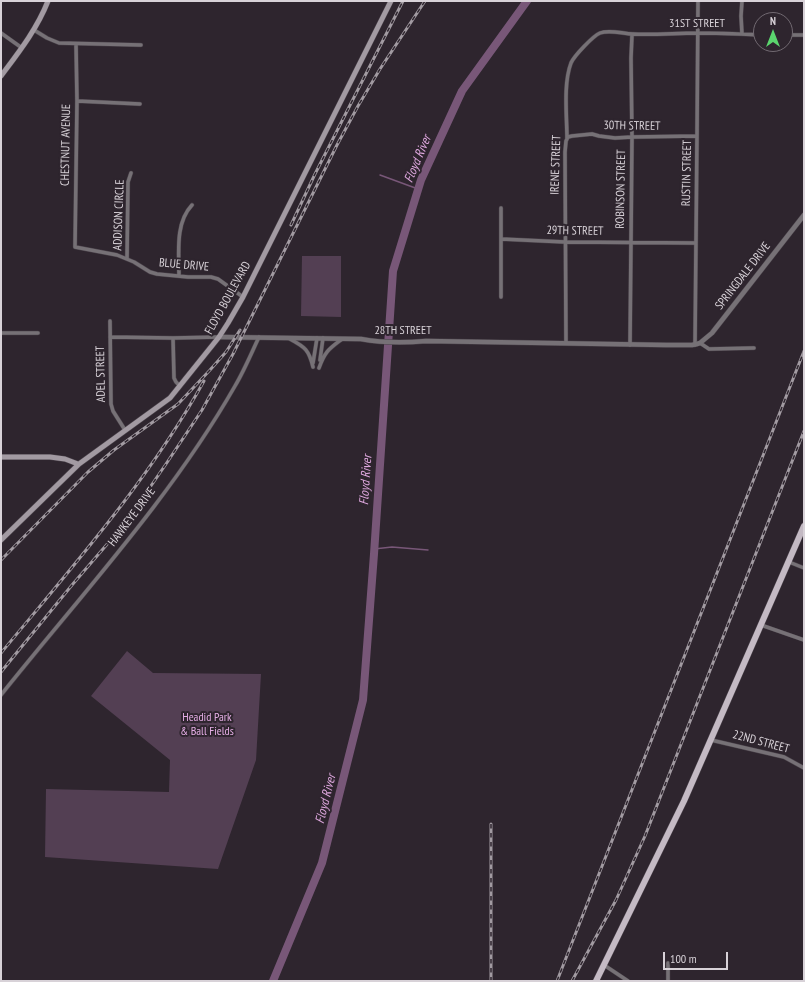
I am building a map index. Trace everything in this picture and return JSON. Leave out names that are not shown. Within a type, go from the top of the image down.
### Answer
[{"type":"main road","points":[[1,76],[34,30],[48,1]]},
{"type":"main road","name":"FLOYD BOULEVARD","points":[[1,540],[78,464],[170,398],[220,337],[243,297],[391,1]]},
{"type":"main road","points":[[1,457],[50,457],[65,459],[78,464]]},
{"type":"main road","points":[[596,981],[684,801],[804,526]]},
{"type":"street","name":"RUSTIN STREET","points":[[697,344],[696,243],[698,1]]},
{"type":"street","points":[[742,1],[742,34]]},
{"type":"street","points":[[34,30],[59,43],[141,45]]},
{"type":"street","name":"IRENE STREET","points":[[566,343],[565,152],[567,139],[566,97],[571,63],[600,33],[611,32],[632,34]]},
{"type":"street","points":[[1,33],[22,48]]},
{"type":"street","name":"31ST STREET","points":[[632,34],[753,34]]},
{"type":"street","name":"ROBINSON STREET","points":[[630,345],[632,34]]},
{"type":"street","points":[[793,35],[804,35]]},
{"type":"street","name":"CHESTNUT AVENUE","points":[[75,247],[77,100],[76,44]]},
{"type":"street","points":[[77,100],[140,104]]},
{"type":"street","name":"30TH STREET","points":[[567,139],[568,137],[572,136],[592,134],[615,138],[697,136]]},
{"type":"street","name":"ADDISON CIRCLE","points":[[127,259],[128,182],[131,173]]},
{"type":"street","points":[[179,276],[180,229],[186,211],[192,205]]},
{"type":"street","points":[[500,297],[501,208]]},
{"type":"street","name":"SPRINGDALE DRIVE","points":[[697,344],[712,333],[804,215]]},
{"type":"street","name":"29TH STREET","points":[[501,239],[565,242],[696,243]]},
{"type":"street","name":"BLUE DRIVE","points":[[75,247],[117,255],[157,274],[206,276],[218,279],[243,297]]},
{"type":"street","name":"ADEL STREET","points":[[110,321],[111,404],[113,411],[125,430]]},
{"type":"street","points":[[1,333],[38,333]]},
{"type":"street","name":"28TH STREET","points":[[110,337],[323,338],[361,339],[392,343],[426,341],[630,345],[697,344]]},
{"type":"street","name":"HAWKEYE DRIVE","points":[[1,695],[129,539],[187,461],[236,386],[259,337]]},
{"type":"street","points":[[173,338],[174,378],[180,386]]},
{"type":"street","points":[[289,338],[301,344],[306,349],[310,355],[313,367],[317,338]]},
{"type":"street","points":[[323,338],[319,368],[323,356],[342,339]]},
{"type":"street","points":[[697,344],[709,349],[754,348]]},
{"type":"street","points":[[789,562],[804,568]]},
{"type":"street","points":[[761,626],[804,640]]},
{"type":"street","name":"22ND STREET","points":[[711,740],[784,757],[804,768]]},
{"type":"street","points":[[668,963],[668,981]]},
{"type":"street","points":[[604,965],[628,981]]},
{"type":"green space","points":[[302,256],[341,256],[341,317],[301,316]]},
{"type":"green space","name":"Headid Park & Ball Fields","points":[[127,651],[153,673],[261,674],[256,760],[218,869],[45,857],[46,789],[169,792],[170,760],[91,696]]},
{"type":"waterway","name":"Floyd River","points":[[273,981],[322,863],[363,700],[393,271],[421,180],[462,91],[527,1]]},
{"type":"waterway","points":[[380,175],[418,189]]},
{"type":"waterway","points":[[374,549],[392,547],[428,550]]},
{"type":"railway","points":[[291,225],[315,174],[403,1]]},
{"type":"railway","points":[[1,672],[109,542],[144,496],[202,410],[233,354],[358,106],[380,69],[425,1]]},
{"type":"railway","points":[[1,560],[88,472],[114,450],[178,404],[226,352],[240,330]]},
{"type":"railway","points":[[557,981],[804,351]]},
{"type":"railway","points":[[1,653],[109,522],[135,488],[182,418],[204,381]]},
{"type":"railway","points":[[572,981],[616,900],[645,836],[804,431]]},
{"type":"railway","points":[[491,824],[491,981]]}]
